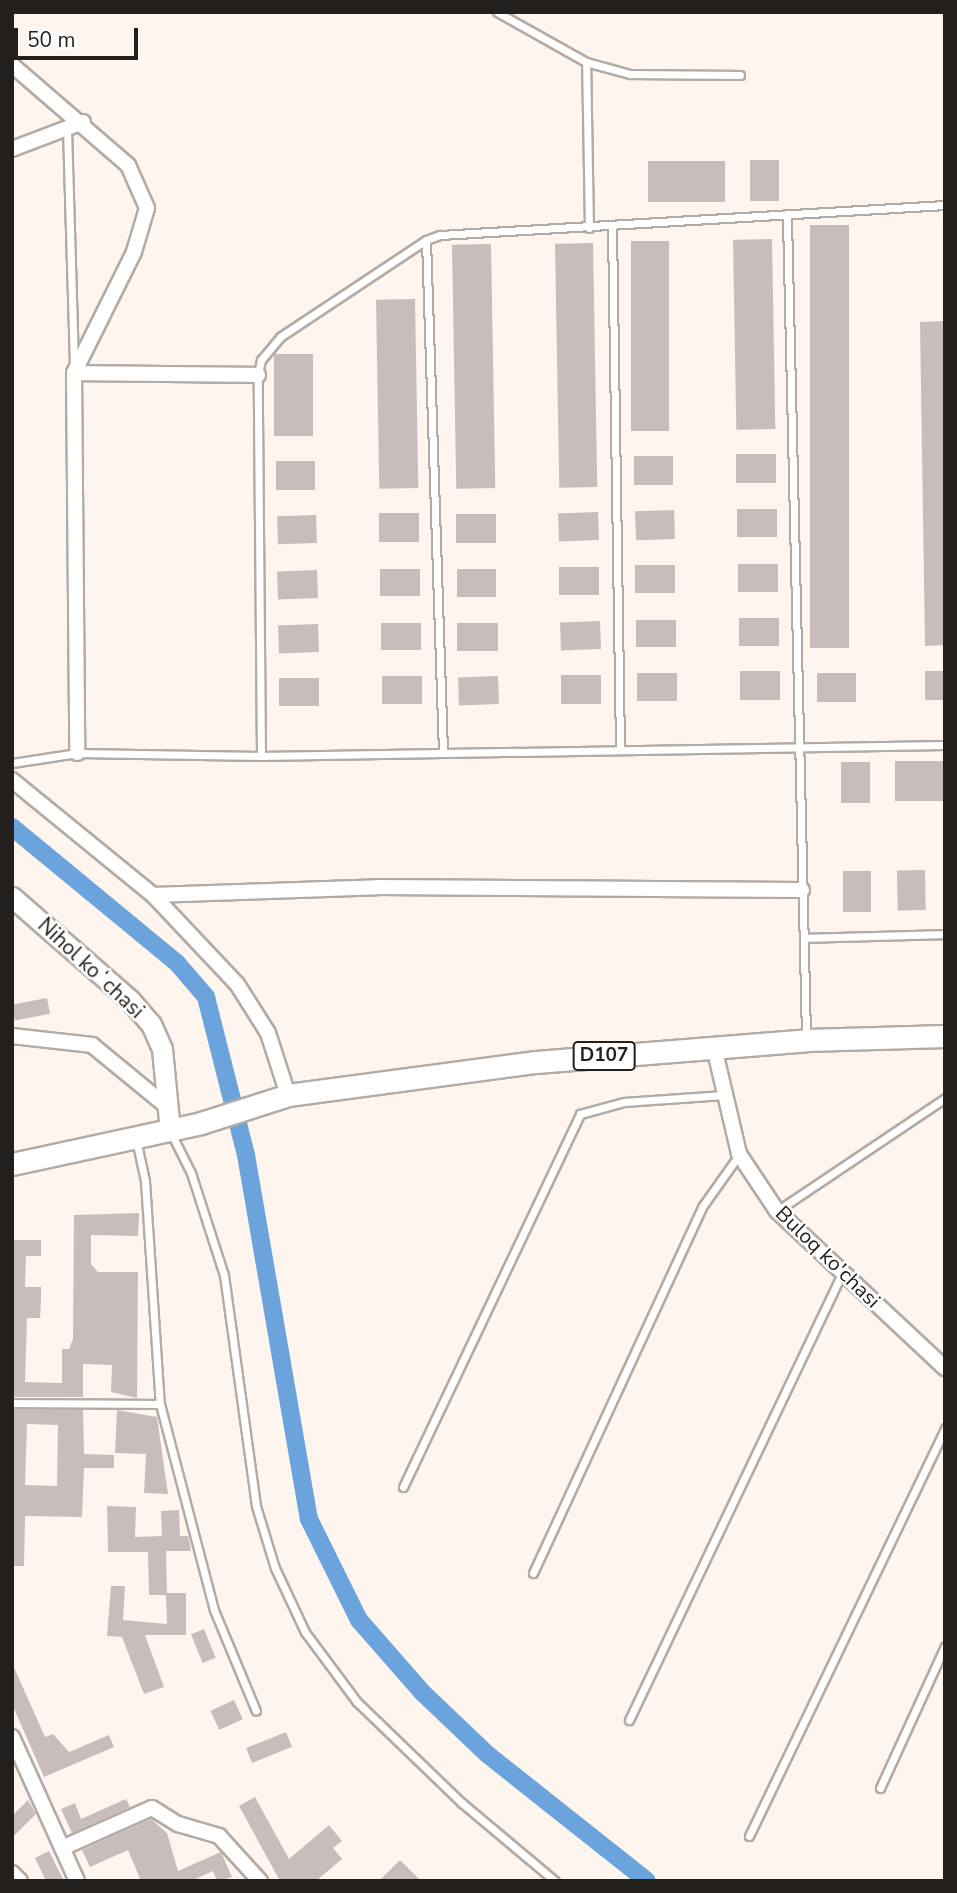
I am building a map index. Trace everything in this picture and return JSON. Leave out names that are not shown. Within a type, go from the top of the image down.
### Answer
[{"type":"main road","name":"Nihol koʻchasi","points":[[12,897],[130,1000],[151,1024],[162,1049],[164,1105],[170,1130]]},
{"type":"main road","name":"D107","points":[[12,1164],[135,1135],[201,1124],[288,1095],[536,1062],[807,1040],[945,1036]]},
{"type":"street","points":[[12,65],[83,122],[128,165],[147,208],[134,252],[74,373],[77,753]]},
{"type":"street","points":[[12,149],[83,122]]},
{"type":"street","points":[[74,373],[258,375]]},
{"type":"street","points":[[12,780],[153,895],[255,1009],[288,1095]]},
{"type":"street","points":[[153,895],[378,887],[802,890]]},
{"type":"street","points":[[12,1036],[92,1045],[164,1105]]},
{"type":"street","name":"Buloq ko'chasi","points":[[714,1047],[739,1154],[778,1211],[942,1360]]},
{"type":"street","points":[[12,1737],[77,1881]]},
{"type":"street","points":[[61,1848],[152,1808],[178,1824],[219,1836],[237,1849],[260,1881]]},
{"type":"street","points":[[12,1873],[20,1881]]},
{"type":"lane","points":[[496,12],[586,62],[631,74],[740,75]]},
{"type":"lane","points":[[586,62],[589,228]]},
{"type":"lane","points":[[67,129],[74,373]]},
{"type":"lane","points":[[261,756],[258,375],[261,360],[280,337],[426,240],[787,218],[945,205]]},
{"type":"lane","points":[[787,218],[796,747],[807,1040]]},
{"type":"lane","points":[[612,227],[620,750]]},
{"type":"lane","points":[[426,240],[443,753]]},
{"type":"lane","points":[[12,763],[77,753],[261,756],[945,745]]},
{"type":"lane","points":[[804,938],[945,934]]},
{"type":"lane","points":[[403,1487],[580,1114],[624,1102],[724,1094]]},
{"type":"lane","points":[[778,1211],[945,1098]]},
{"type":"lane","points":[[170,1130],[191,1172],[224,1275],[256,1506],[275,1568],[305,1632],[357,1702],[462,1803],[555,1881]]},
{"type":"lane","points":[[135,1135],[145,1181],[160,1404],[214,1610],[256,1712]]},
{"type":"lane","points":[[533,1573],[702,1207],[739,1154]]},
{"type":"lane","points":[[629,1720],[843,1272]]},
{"type":"lane","points":[[12,1404],[160,1404]]},
{"type":"lane","points":[[749,1836],[945,1428]]},
{"type":"lane","points":[[880,1788],[945,1646]]},
{"type":"building","points":[[750,160],[779,160],[779,201],[750,201]]},
{"type":"building","points":[[648,161],[725,161],[725,202],[648,202]]},
{"type":"building","points":[[810,225],[849,225],[849,648],[810,648]]},
{"type":"building","points":[[772,239],[775,429],[736,430],[733,240]]},
{"type":"building","points":[[631,241],[669,241],[669,431],[631,431]]},
{"type":"building","points":[[593,243],[597,487],[559,488],[555,244]]},
{"type":"building","points":[[491,244],[495,488],[456,489],[452,245]]},
{"type":"building","points":[[415,299],[418,488],[379,489],[376,300]]},
{"type":"building","points":[[945,321],[945,645],[925,646],[920,322]]},
{"type":"building","points":[[274,354],[313,354],[313,436],[274,436]]},
{"type":"building","points":[[736,454],[776,454],[776,483],[736,483]]},
{"type":"building","points":[[634,456],[673,456],[673,485],[634,485]]},
{"type":"building","points":[[276,461],[315,461],[315,490],[276,490]]},
{"type":"building","points":[[737,509],[777,509],[777,537],[737,537]]},
{"type":"building","points":[[674,510],[675,539],[636,540],[635,511]]},
{"type":"building","points":[[598,512],[599,540],[559,541],[558,513]]},
{"type":"building","points":[[379,513],[419,513],[419,542],[379,542]]},
{"type":"building","points":[[456,514],[496,514],[496,543],[456,543]]},
{"type":"building","points":[[316,515],[317,543],[278,544],[277,516]]},
{"type":"building","points":[[738,564],[778,564],[778,592],[738,592]]},
{"type":"building","points":[[635,565],[675,565],[675,593],[635,593]]},
{"type":"building","points":[[559,567],[599,567],[599,595],[559,595]]},
{"type":"building","points":[[380,569],[420,569],[420,596],[380,596]]},
{"type":"building","points":[[457,569],[496,569],[496,597],[457,597]]},
{"type":"building","points":[[317,570],[318,598],[278,599],[277,571]]},
{"type":"building","points":[[739,618],[779,618],[779,646],[739,646]]},
{"type":"building","points":[[636,620],[676,620],[676,647],[636,647]]},
{"type":"building","points":[[600,621],[601,649],[561,650],[560,622]]},
{"type":"building","points":[[381,623],[421,623],[421,650],[381,650]]},
{"type":"building","points":[[457,623],[498,623],[498,651],[457,651]]},
{"type":"building","points":[[318,624],[319,652],[279,653],[278,625]]},
{"type":"building","points":[[740,671],[780,671],[780,700],[740,700]]},
{"type":"building","points":[[925,671],[945,671],[945,700],[925,700]]},
{"type":"building","points":[[637,673],[677,673],[677,701],[637,701]]},
{"type":"building","points":[[817,673],[856,673],[856,702],[817,702]]},
{"type":"building","points":[[561,675],[601,675],[601,704],[561,704]]},
{"type":"building","points":[[382,676],[422,676],[422,704],[382,704]]},
{"type":"building","points":[[498,676],[499,704],[459,705],[458,677]]},
{"type":"building","points":[[279,678],[319,678],[319,706],[279,706]]},
{"type":"building","points":[[895,761],[945,761],[945,801],[895,801]]},
{"type":"building","points":[[841,762],[870,762],[870,803],[841,803]]},
{"type":"building","points":[[897,870],[925,870],[926,910],[898,910]]},
{"type":"building","points":[[843,871],[871,871],[871,912],[843,912]]},
{"type":"building","points":[[47,998],[50,1014],[15,1021],[12,1005]]},
{"type":"building","points":[[139,1213],[138,1236],[91,1235],[91,1264],[98,1272],[138,1272],[137,1398],[111,1392],[112,1365],[83,1364],[83,1397],[12,1397],[12,1240],[41,1240],[41,1256],[26,1256],[25,1287],[41,1287],[41,1301],[40,1318],[27,1318],[25,1382],[62,1383],[62,1349],[69,1349],[73,1339],[74,1215]]},
{"type":"building","points":[[12,1409],[83,1410],[84,1454],[114,1455],[114,1468],[84,1468],[82,1517],[25,1516],[24,1566],[12,1566]],"holes":[[[27,1424],[58,1425],[57,1486],[25,1485]]]},
{"type":"building","points":[[117,1410],[157,1417],[168,1494],[144,1493],[146,1454],[115,1453]]},
{"type":"building","points":[[107,1506],[136,1507],[135,1537],[162,1536],[161,1511],[179,1510],[180,1536],[188,1536],[190,1544],[191,1551],[166,1551],[167,1593],[186,1593],[186,1635],[145,1635],[164,1687],[144,1694],[122,1637],[107,1636],[111,1586],[125,1586],[123,1620],[167,1624],[166,1595],[149,1595],[148,1552],[108,1552]]},
{"type":"building","points":[[204,1629],[216,1658],[203,1663],[191,1634]]},
{"type":"building","points":[[12,1663],[45,1737],[53,1734],[69,1752],[109,1735],[114,1747],[44,1777],[12,1704]]},
{"type":"building","points":[[234,1700],[243,1719],[219,1730],[210,1711]]},
{"type":"building","points":[[286,1732],[292,1747],[252,1763],[246,1748]]},
{"type":"building","points":[[255,1797],[289,1859],[329,1825],[342,1841],[333,1848],[342,1859],[316,1881],[280,1881],[239,1806]]},
{"type":"building","points":[[126,1799],[130,1807],[72,1833],[61,1809],[75,1803],[81,1819]]},
{"type":"building","points":[[28,1800],[36,1814],[12,1838],[12,1816]]},
{"type":"building","points":[[151,1819],[167,1833],[178,1871],[221,1852],[232,1877],[217,1881],[213,1871],[191,1881],[141,1881],[128,1850],[90,1867],[82,1850]]},
{"type":"building","points":[[49,1851],[64,1881],[46,1881],[35,1858]]},
{"type":"building","points":[[400,1860],[421,1881],[379,1881]]},
{"type":"waterway","points":[[12,827],[177,963],[206,997],[246,1155],[309,1519],[359,1620],[423,1693],[487,1754],[647,1881]]}]
